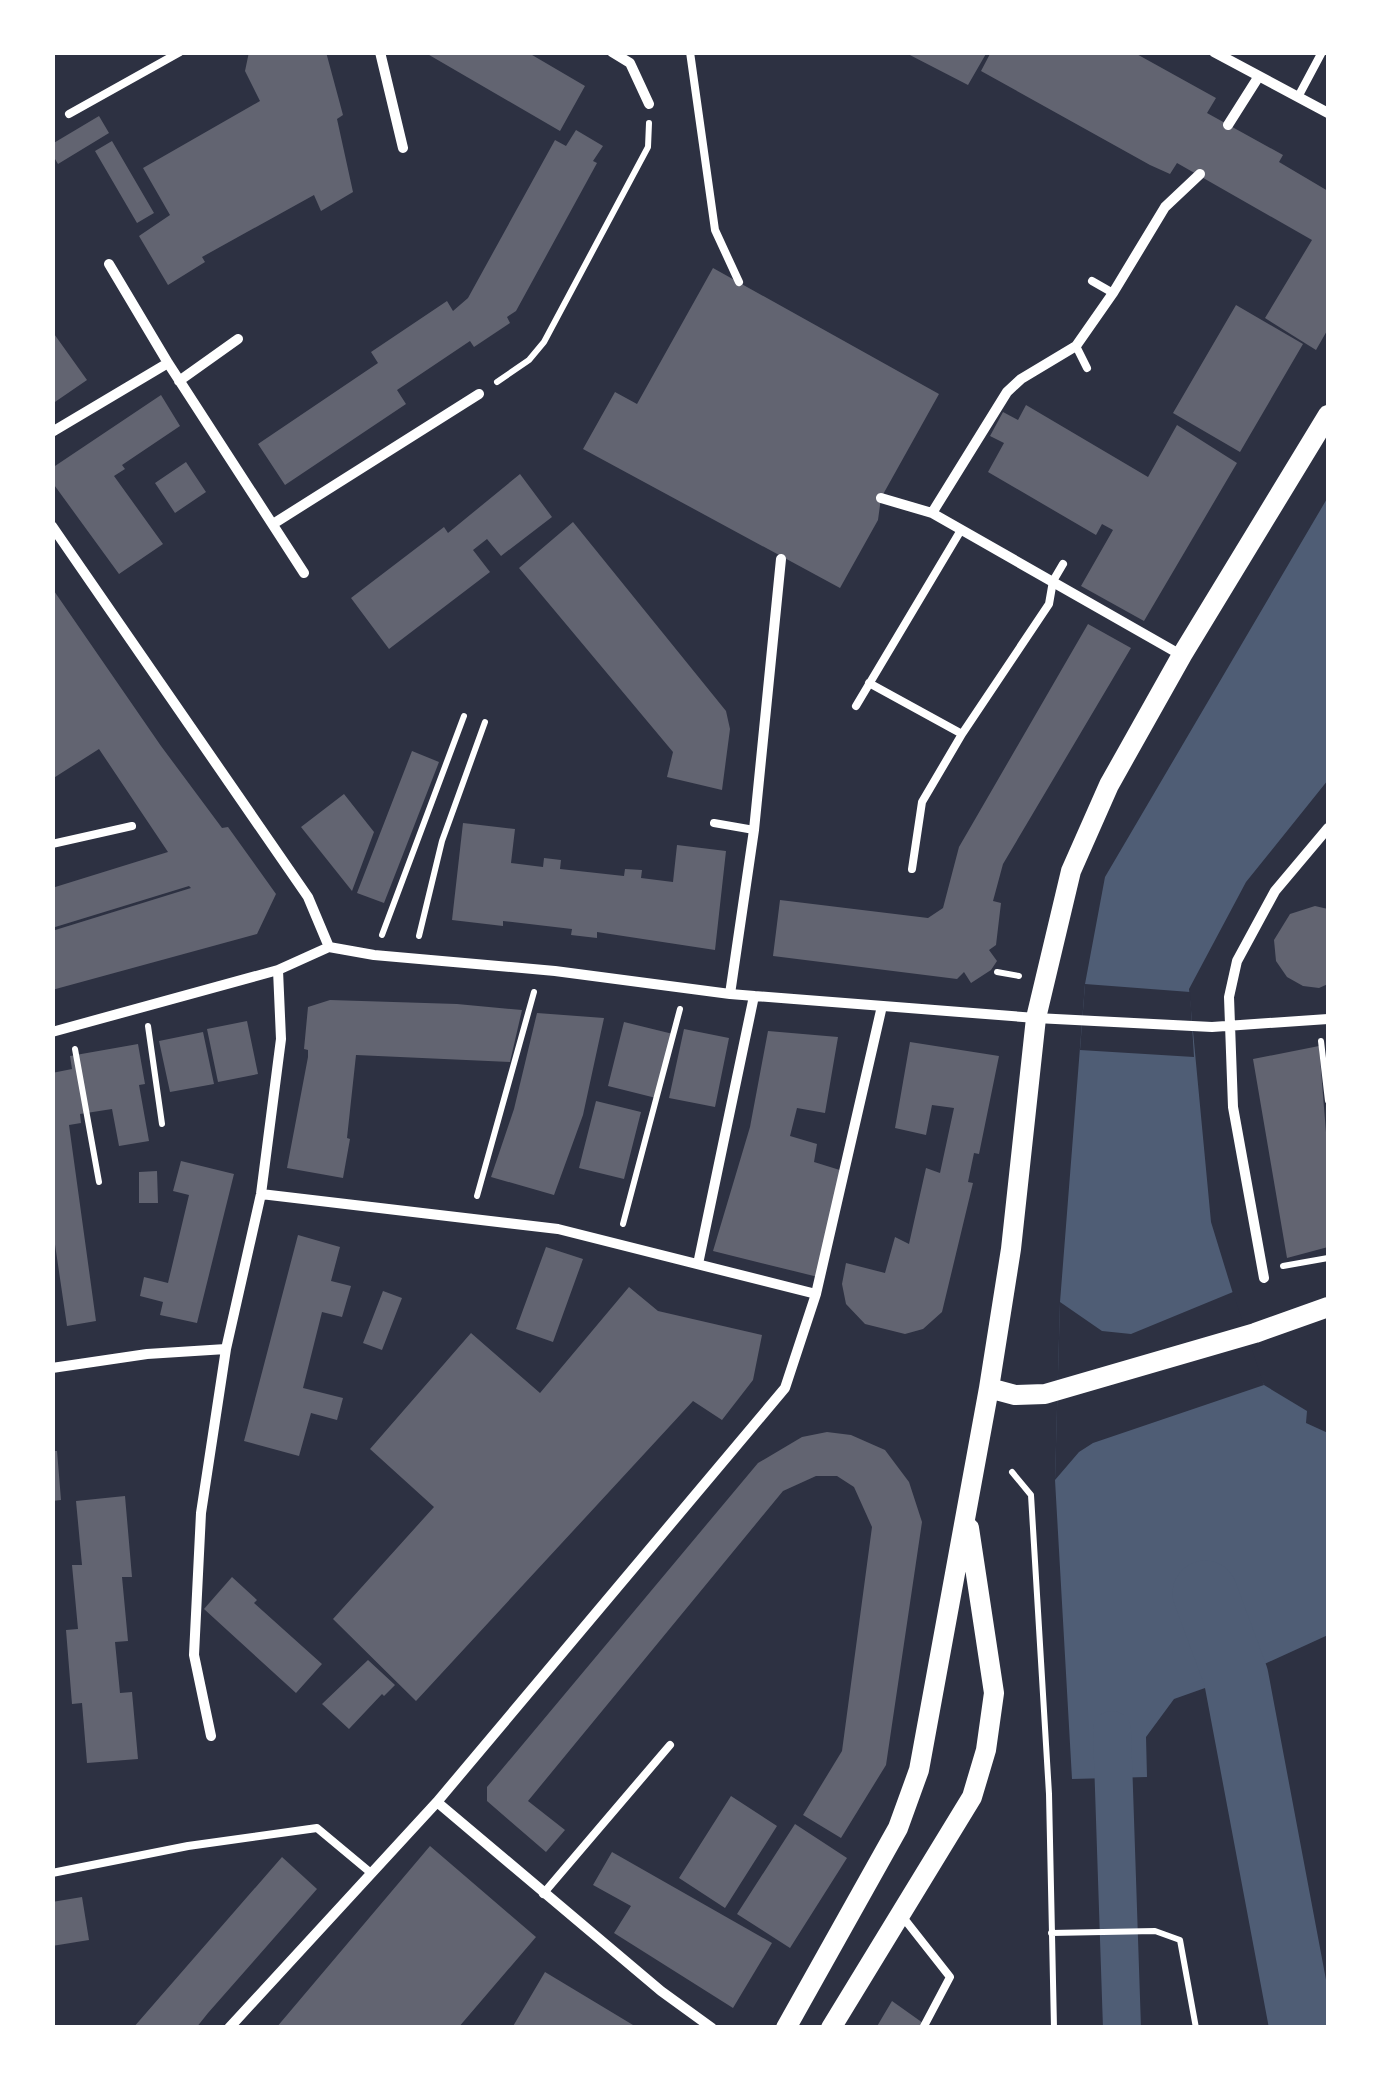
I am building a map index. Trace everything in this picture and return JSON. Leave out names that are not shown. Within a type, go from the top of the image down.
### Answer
[{"type":"main road","points":[[786,2028],[898,1828],[919,1770],[990,1388],[1036,1018],[1071,871],[1109,785],[1182,655],[1328,415]]},
{"type":"main road","points":[[990,1388],[1015,1395],[1045,1394],[1255,1334],[1328,1307]]},
{"type":"main road","points":[[831,2028],[972,1797],[986,1750],[994,1693],[966,1512]]},
{"type":"street","points":[[380,52],[402,148]]},
{"type":"street","points":[[612,52],[630,63],[649,104]]},
{"type":"street","points":[[1214,52],[1328,113]]},
{"type":"street","points":[[1228,124],[1259,76]]},
{"type":"street","points":[[932,514],[1007,392],[1021,379],[1076,346],[1136,254],[1200,174]]},
{"type":"street","points":[[109,264],[179,381],[304,574]]},
{"type":"street","points":[[179,381],[238,340]]},
{"type":"street","points":[[52,432],[168,363]]},
{"type":"street","points":[[273,524],[479,394]]},
{"type":"street","points":[[881,498],[932,514],[1182,655]]},
{"type":"street","points":[[52,526],[308,896],[328,947]]},
{"type":"street","points":[[730,994],[754,830],[781,558]]},
{"type":"street","points":[[1264,1278],[1233,1107],[1230,996],[1237,960],[1274,891],[1328,828]]},
{"type":"street","points":[[52,1032],[278,970],[328,947],[730,994],[1036,1018],[1212,1028],[1324,1020]]},
{"type":"street","points":[[210,1736],[194,1656],[201,1513],[226,1349],[261,1194],[281,1040],[278,970]]},
{"type":"street","points":[[698,1264],[754,996]]},
{"type":"street","points":[[229,2028],[436,1802],[785,1388],[816,1294],[882,1006]]},
{"type":"street","points":[[261,1194],[558,1229],[816,1294]]},
{"type":"street","points":[[52,1368],[147,1354],[226,1349]]},
{"type":"street","points":[[436,1802],[661,1991],[712,2028]]},
{"type":"lane","points":[[69,114],[180,52]]},
{"type":"lane","points":[[690,52],[714,230],[739,282]]},
{"type":"lane","points":[[1298,98],[1322,52]]},
{"type":"lane","points":[[1136,254],[1147,261]]},
{"type":"lane","points":[[1092,281],[1113,293]]},
{"type":"lane","points":[[1076,346],[1087,368]]},
{"type":"lane","points":[[856,706],[961,530]]},
{"type":"lane","points":[[912,868],[922,802],[962,734],[1049,604],[1053,581],[1063,564]]},
{"type":"lane","points":[[870,684],[962,734]]},
{"type":"lane","points":[[714,823],[754,830]]},
{"type":"lane","points":[[52,844],[132,826]]},
{"type":"lane","points":[[543,1894],[670,1745]]},
{"type":"lane","points":[[52,1873],[188,1846],[317,1828],[371,1873]]},
{"type":"lane","points":[[899,1912],[950,1977],[923,2028]]},
{"type":"path","points":[[479,394],[529,360],[544,342],[648,147],[649,104]]},
{"type":"path","points":[[374,954],[464,716]]},
{"type":"path","points":[[417,957],[421,917],[437,860],[485,722]]},
{"type":"path","points":[[474,1220],[534,999],[536,971]]},
{"type":"path","points":[[618,1244],[686,988]]},
{"type":"path","points":[[146,1005],[162,1124]]},
{"type":"path","points":[[1324,1020],[1328,1101]]},
{"type":"path","points":[[71,1028],[99,1182]]},
{"type":"path","points":[[1286,1265],[1328,1258]]},
{"type":"path","points":[[1012,1472],[1031,1496],[1048,1794],[1054,2028]]},
{"type":"path","points":[[1051,1933],[1155,1931],[1180,1940],[1196,2028]]},
{"type":"water","points":[[1328,497],[1328,780],[1246,882],[1189,989],[1211,1222],[1254,1362],[1264,1385],[1307,1411],[1306,1423],[1328,1433],[1328,1635],[1236,1677],[1174,1699],[1146,1737],[1147,1777],[1072,1779],[1055,1480],[1060,1302],[1085,984],[1105,877]]},
{"type":"pier","points":[[1085,984],[1190,992],[1194,1057],[1080,1050]]},
{"type":"pier","points":[[1233,1292],[1264,1385],[1093,1443],[1079,1452],[1055,1480],[1060,1302],[1102,1331],[1131,1334]]},
{"type":"building","points":[[249,52],[326,52],[343,115],[337,119],[353,192],[321,211],[314,195],[202,257],[205,262],[168,285],[139,236],[170,215],[143,168],[260,101],[245,71]]},
{"type":"building","points":[[424,52],[527,52],[585,86],[560,131]]},
{"type":"building","points":[[904,52],[987,52],[968,85]]},
{"type":"building","points":[[991,52],[1133,52],[1216,98],[1207,113],[1283,155],[1279,162],[1328,191],[1328,329],[1316,350],[1265,318],[1312,240],[1177,163],[1170,174],[1150,165],[981,71]]},
{"type":"building","points":[[99,116],[109,133],[58,164],[52,144]]},
{"type":"building","points":[[576,130],[603,146],[516,311],[507,317],[510,323],[474,347],[470,341],[397,390],[406,404],[285,485],[258,444],[378,363],[371,352],[447,301],[453,311],[468,298],[555,140],[566,146]]},
{"type":"building","points":[[112,141],[154,213],[137,223],[95,151]]},
{"type":"building","points":[[713,268],[939,394],[881,498],[878,520],[840,588],[583,449],[615,392],[637,404]]},
{"type":"building","points":[[1236,305],[1303,344],[1240,452],[1173,413]]},
{"type":"building","points":[[52,331],[87,380],[52,404]]},
{"type":"building","points":[[161,395],[180,426],[122,465],[125,469],[114,476],[163,544],[119,574],[52,482],[52,468]]},
{"type":"building","points":[[1026,405],[1148,477],[1177,425],[1237,463],[1144,621],[1081,586],[1113,530],[1102,524],[1096,535],[988,472],[1004,443],[990,436],[1003,412],[1018,420]]},
{"type":"building","points":[[186,462],[206,492],[175,513],[155,483]]},
{"type":"building","points":[[520,474],[552,517],[501,556],[487,539],[473,550],[490,572],[389,649],[351,598],[444,527],[448,533]]},
{"type":"building","points":[[573,522],[726,711],[730,729],[722,790],[667,777],[673,752],[519,568]]},
{"type":"building","points":[[52,588],[161,746],[222,828],[228,827],[276,894],[257,934],[52,990],[52,931],[191,888],[52,928],[52,888],[168,852],[99,749],[52,779]]},
{"type":"building","points":[[1088,624],[1131,648],[1003,864],[993,901],[1001,903],[996,945],[989,950],[997,961],[991,970],[971,983],[964,972],[957,979],[773,956],[780,900],[928,918],[943,908],[959,847]]},
{"type":"building","points":[[412,751],[439,762],[384,903],[357,893]]},
{"type":"building","points":[[344,794],[374,832],[352,891],[301,827]]},
{"type":"building","points":[[463,823],[515,829],[511,863],[543,867],[544,858],[561,860],[560,869],[624,876],[625,869],[642,870],[641,878],[673,882],[677,845],[726,851],[715,950],[597,932],[597,938],[571,935],[572,929],[503,921],[503,926],[452,920]]},
{"type":"building","points":[[1315,906],[1328,909],[1328,984],[1319,988],[1303,986],[1287,977],[1276,961],[1274,940],[1290,914]]},
{"type":"building","points":[[330,1000],[522,1010],[510,1062],[356,1055],[343,1178],[287,1168],[308,1057],[308,1050],[304,1049],[308,1007]]},
{"type":"building","points":[[537,1013],[604,1018],[583,1115],[554,1195],[491,1177],[514,1109]]},
{"type":"building","points":[[247,1021],[258,1074],[218,1082],[207,1029]]},
{"type":"building","points":[[624,1022],[673,1034],[656,1098],[608,1086]]},
{"type":"building","points":[[684,1029],[729,1038],[715,1107],[669,1098]]},
{"type":"building","points":[[768,1031],[838,1037],[825,1113],[797,1108],[790,1136],[817,1144],[814,1162],[843,1171],[822,1278],[713,1251],[750,1127]]},
{"type":"building","points":[[203,1032],[214,1084],[170,1092],[159,1041]]},
{"type":"building","points":[[910,1042],[999,1056],[979,1154],[974,1153],[968,1182],[973,1183],[942,1312],[923,1329],[905,1334],[865,1324],[846,1304],[842,1284],[846,1263],[885,1273],[895,1237],[909,1244],[926,1168],[940,1173],[954,1108],[932,1105],[926,1135],[895,1128]]},
{"type":"building","points":[[138,1044],[145,1084],[139,1085],[149,1141],[119,1146],[112,1109],[80,1114],[81,1123],[69,1125],[96,1321],[67,1326],[52,1224],[52,1073],[72,1069],[70,1056]]},
{"type":"building","points":[[1319,1046],[1328,1157],[1328,1247],[1287,1258],[1253,1059]]},
{"type":"building","points":[[596,1101],[641,1112],[624,1179],[579,1168]]},
{"type":"building","points":[[181,1161],[234,1174],[197,1323],[160,1315],[163,1302],[140,1296],[144,1277],[168,1283],[189,1195],[173,1191]]},
{"type":"building","points":[[157,1171],[158,1203],[139,1203],[139,1172]]},
{"type":"building","points":[[298,1235],[340,1247],[331,1281],[351,1286],[342,1317],[322,1312],[303,1388],[343,1398],[337,1420],[311,1413],[299,1456],[244,1441]]},
{"type":"building","points":[[546,1247],[583,1259],[553,1342],[516,1329]]},
{"type":"building","points":[[629,1287],[658,1311],[762,1335],[753,1380],[722,1420],[693,1401],[416,1701],[333,1619],[434,1507],[370,1449],[471,1333],[540,1393]]},
{"type":"building","points":[[383,1291],[402,1298],[382,1350],[363,1343]]},
{"type":"building","points":[[827,1432],[851,1435],[885,1450],[909,1482],[922,1522],[886,1765],[841,1838],[803,1815],[842,1751],[872,1527],[854,1487],[837,1476],[816,1476],[783,1491],[528,1801],[565,1830],[546,1852],[487,1801],[487,1787],[758,1463],[802,1437]]},
{"type":"building","points":[[52,1451],[57,1451],[61,1500],[52,1501]]},
{"type":"building","points":[[125,1496],[132,1577],[122,1577],[128,1641],[115,1642],[120,1693],[132,1692],[138,1759],[87,1763],[82,1703],[72,1704],[66,1630],[78,1629],[72,1565],[82,1565],[76,1501]]},
{"type":"building","points":[[232,1577],[257,1600],[254,1603],[322,1664],[296,1693],[204,1609]]},
{"type":"building","points":[[368,1660],[395,1685],[349,1729],[322,1704]]},
{"type":"building","points":[[731,1796],[777,1826],[725,1908],[679,1878]]},
{"type":"building","points":[[795,1824],[847,1858],[790,1948],[737,1914]]},
{"type":"building","points":[[430,1846],[536,1937],[458,2028],[276,2028]]},
{"type":"building","points":[[612,1852],[772,1943],[733,2008],[614,1933],[631,1906],[593,1885]]},
{"type":"building","points":[[282,1857],[317,1889],[196,2028],[133,2028]]},
{"type":"building","points":[[82,1897],[89,1940],[52,1946],[52,1902]]},
{"type":"building","points":[[545,1972],[638,2028],[512,2028]]},
{"type":"building","points":[[892,2001],[930,2028],[876,2028]]},
{"type":"waterway","points":[[1205,1593],[1236,1677],[1302,2028]]},
{"type":"waterway","points":[[1112,1730],[1122,2028]]}]
